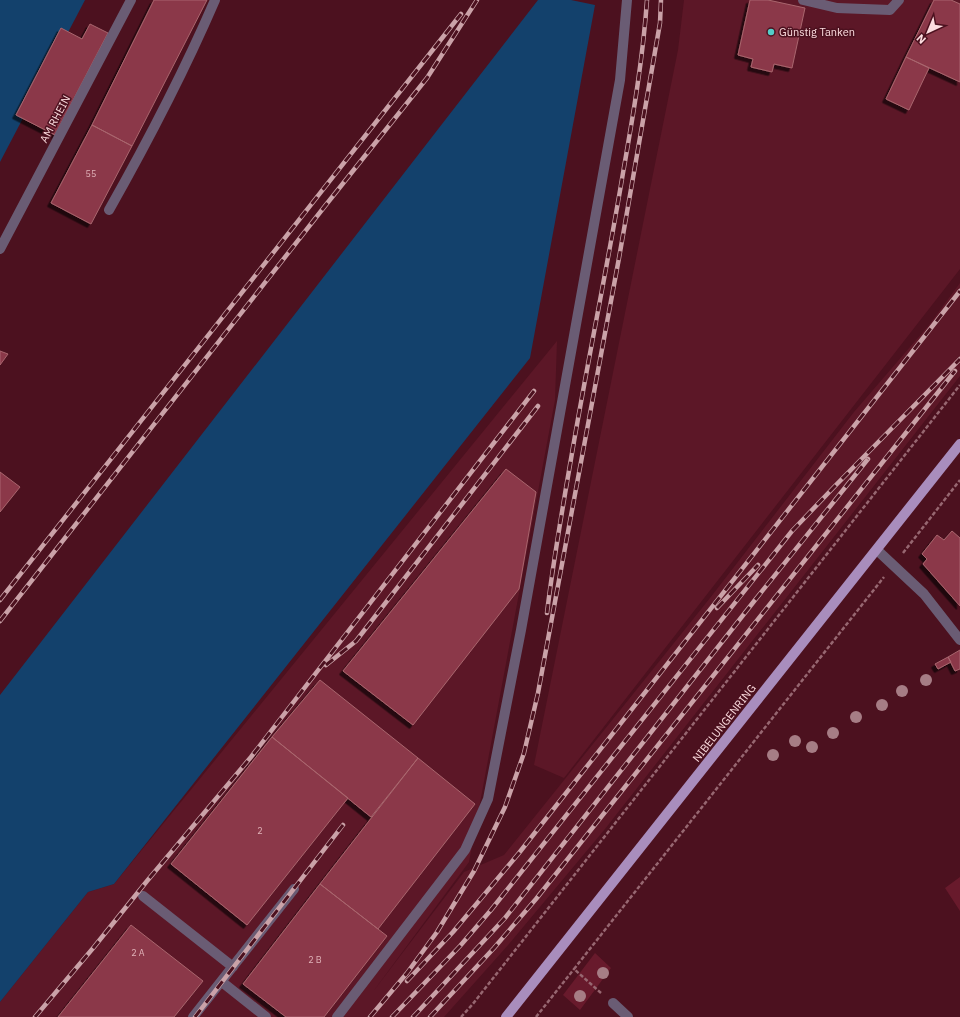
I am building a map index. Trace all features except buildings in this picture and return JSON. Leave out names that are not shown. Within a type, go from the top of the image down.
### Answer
[{"type":"main road","name":"NIBELUNGENRING","points":[[506,1017],[960,444]]},
{"type":"street","name":"AM RHEIN","points":[[0,249],[131,0]]},
{"type":"street","points":[[109,210],[133,167],[190,56],[215,0]]},
{"type":"street","points":[[337,1017],[466,850],[488,799],[521,630],[620,80],[627,0]]},
{"type":"street","points":[[803,0],[837,8],[890,10],[899,0]]},
{"type":"street","points":[[877,550],[924,594],[960,640]]},
{"type":"street","points":[[194,1017],[294,889]]},
{"type":"street","points":[[143,896],[233,968]]},
{"type":"street","points":[[222,982],[266,1017]]},
{"type":"street","points":[[613,1004],[628,1017]]},
{"type":"path","points":[[461,1017],[477,999],[960,385]]},
{"type":"path","points":[[536,1017],[960,480]]},
{"type":"path","points":[[574,970],[613,1004]]},
{"type":"shaded area","points":[[684,0],[960,0],[960,269],[564,778],[534,765],[678,50]]},
{"type":"shaded area","points":[[960,283],[960,376],[605,829],[509,944],[444,1017],[0,1017],[0,1002],[88,892],[114,884],[557,341],[555,400],[469,862],[372,993],[464,872],[504,855],[710,598],[854,412],[929,325]]},
{"type":"shaded area","points":[[960,877],[960,911],[945,888]]},
{"type":"shaded area","points":[[595,953],[611,968],[580,1010],[563,995]]},
{"type":"water","points":[[0,0],[85,0],[0,162]]},
{"type":"water","points":[[538,0],[571,0],[595,5],[530,358],[114,884],[88,892],[0,1002],[0,695]]},
{"type":"railway","points":[[0,621],[427,78],[477,0]]},
{"type":"railway","points":[[547,613],[568,478],[634,109],[647,0]]},
{"type":"railway","points":[[370,1017],[407,973],[437,932],[474,871],[505,807],[524,753],[538,693],[619,258],[660,23],[661,0]]},
{"type":"railway","points":[[0,600],[461,14]]},
{"type":"railway","points":[[407,981],[453,932],[519,853],[960,291]]},
{"type":"railway","points":[[392,1017],[460,946],[491,910],[792,531],[960,359]]},
{"type":"railway","points":[[430,1017],[494,948],[536,899],[955,371]]},
{"type":"railway","points":[[35,1017],[251,757],[534,391]]},
{"type":"railway","points":[[326,665],[356,641],[538,406]]},
{"type":"railway","points":[[413,1017],[505,918],[868,459]]},
{"type":"railway","points":[[717,608],[758,565]]},
{"type":"railway","points":[[195,1017],[343,825]]},
{"type":"place","name":"Günstig Tanken","points":[[771,32]]}]
